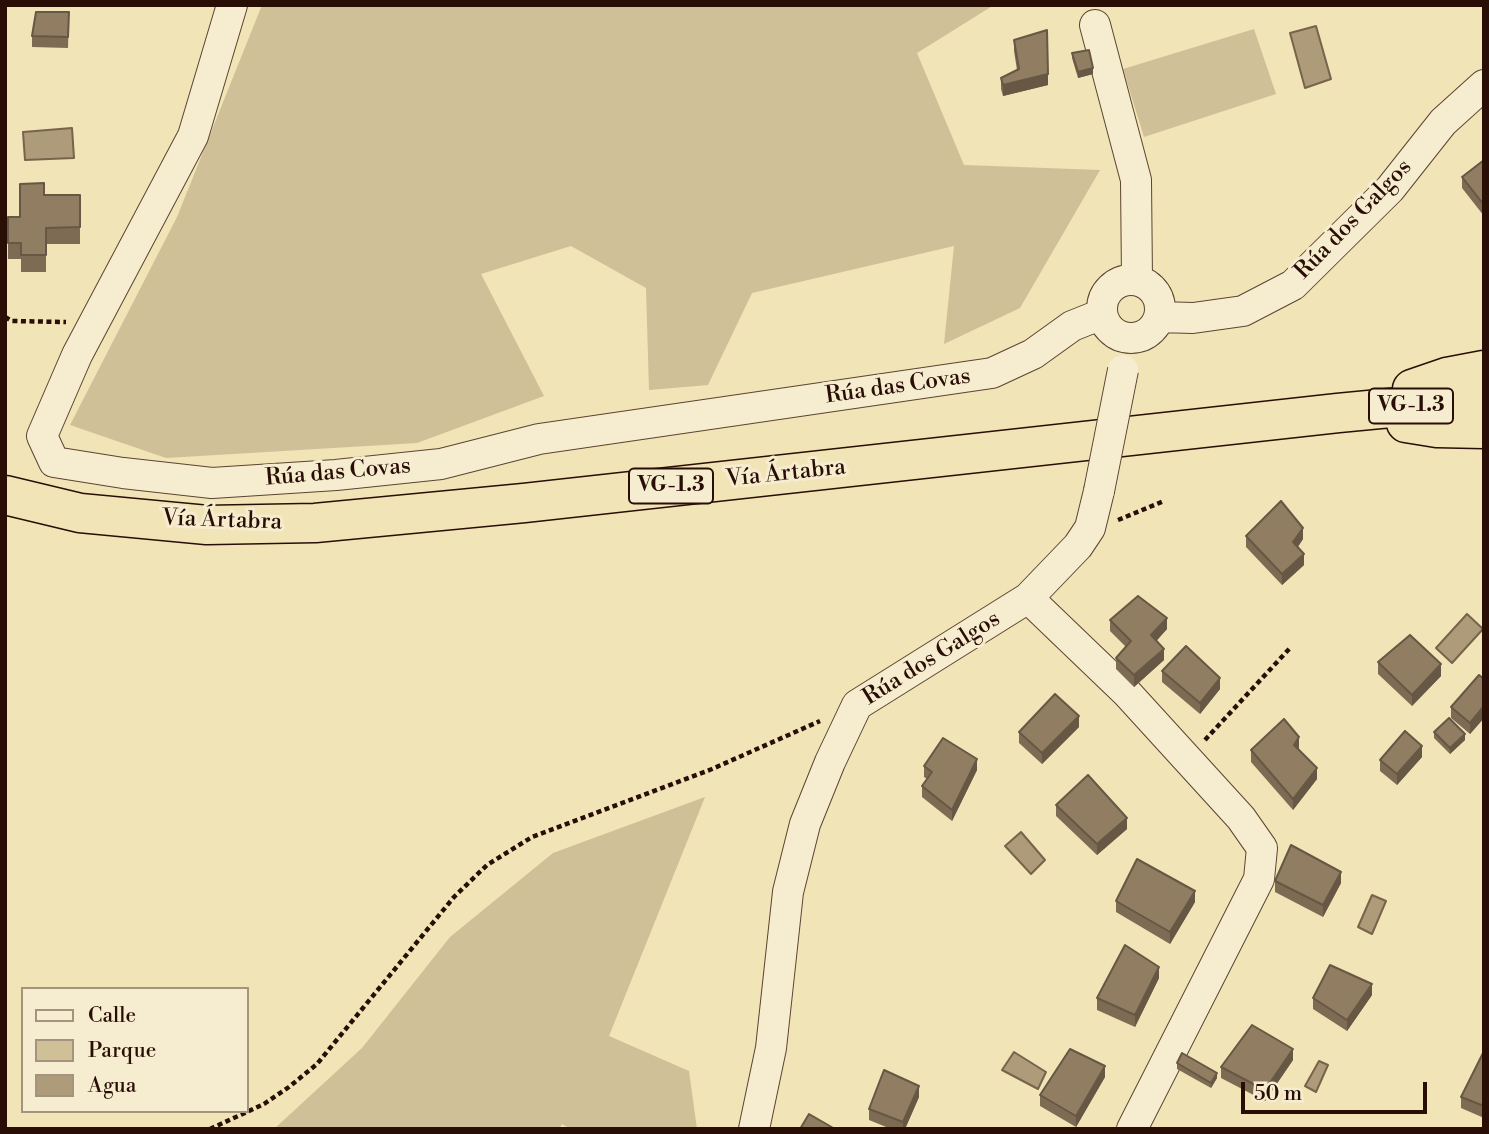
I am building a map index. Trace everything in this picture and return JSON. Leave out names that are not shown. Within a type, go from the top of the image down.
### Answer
[{"type":"highway","points":[[1338,413],[1447,377],[1484,369]]},
{"type":"highway","name":"Vía Ártabra","points":[[5,495],[80,513],[207,525],[315,523],[524,503],[1484,399]]},
{"type":"highway","points":[[1338,413],[1437,428],[1484,429]]},
{"type":"street","name":"Rúa das Covas","points":[[232,5],[193,136],[77,355],[42,436],[54,462],[212,483],[336,475],[441,464],[539,439],[992,373],[1033,354],[1072,326],[1102,314]]},
{"type":"street","points":[[1095,25],[1136,180],[1137,280]]},
{"type":"street","name":"Rúa dos Galgos","points":[[1159,317],[1193,318],[1243,311],[1293,285],[1390,189],[1443,122],[1484,85]]},
{"type":"street","points":[[1137,280],[1147,284],[1157,294],[1160,304],[1159,317],[1149,333],[1140,338],[1123,338],[1106,326],[1102,303],[1104,296],[1119,282],[1137,280]]},
{"type":"street","name":"Rúa dos Galgos","points":[[754,1129],[771,1048],[788,892],[805,824],[857,705],[1028,598],[1078,546],[1090,528],[1130,339]]},
{"type":"street","points":[[1028,598],[1127,692],[1241,818],[1262,848],[1258,879],[1132,1129]]},
{"type":"path","points":[[5,317],[12,321],[94,322]]},
{"type":"path","points":[[1090,528],[1126,518],[1164,501]]},
{"type":"path","points":[[1187,759],[1290,648]]},
{"type":"path","points":[[248,1111],[289,1087],[317,1064],[454,897],[487,865],[532,836],[712,769],[857,705]]},
{"type":"path","points":[[210,1129],[245,1113]]},
{"type":"green space","points":[[262,5],[994,5],[917,53],[964,165],[1100,170],[1020,308],[944,344],[954,246],[752,293],[708,385],[649,390],[646,288],[571,246],[481,274],[544,396],[417,443],[166,458],[70,425],[177,217]]},
{"type":"green space","points":[[1254,29],[1276,94],[1144,137],[1123,69]]},
{"type":"green space","points":[[705,797],[609,1036],[689,1071],[697,1129],[571,1129],[562,1124],[559,1129],[274,1129],[362,1048],[450,937],[553,853]]},
{"type":"water","points":[[1316,26],[1331,79],[1305,88],[1290,33]]},
{"type":"water","points":[[72,128],[74,158],[25,160],[23,132]]},
{"type":"water","points":[[1467,614],[1483,629],[1452,663],[1436,648]]},
{"type":"water","points":[[1021,832],[1045,860],[1031,874],[1005,846]]},
{"type":"water","points":[[1372,895],[1386,901],[1372,934],[1358,927]]},
{"type":"water","points":[[1014,1052],[1046,1072],[1038,1089],[1002,1070]]},
{"type":"water","points":[[1319,1061],[1328,1065],[1316,1092],[1305,1086]]},
{"type":"building","points":[[36,12],[69,12],[68,37],[32,36]]},
{"type":"building","points":[[1047,30],[1048,74],[1003,85],[1001,78],[1019,69],[1014,40]]},
{"type":"building","points":[[1089,50],[1093,68],[1078,72],[1072,53]]},
{"type":"building","points":[[1484,160],[1484,205],[1462,177]]},
{"type":"building","points":[[44,183],[44,195],[80,195],[80,227],[46,228],[46,255],[21,255],[21,243],[8,243],[8,217],[20,217],[20,184]]},
{"type":"building","points":[[1281,501],[1303,528],[1293,542],[1304,554],[1282,574],[1246,536]]},
{"type":"building","points":[[1138,596],[1167,618],[1151,635],[1164,649],[1134,675],[1116,658],[1131,641],[1110,620]]},
{"type":"building","points":[[1410,635],[1441,664],[1412,695],[1378,662]]},
{"type":"building","points":[[1186,646],[1220,678],[1200,703],[1162,671]]},
{"type":"building","points":[[1479,675],[1484,679],[1484,706],[1470,723],[1451,707]]},
{"type":"building","points":[[1055,694],[1079,716],[1042,753],[1019,732]]},
{"type":"building","points":[[1449,718],[1465,734],[1450,748],[1434,732]]},
{"type":"building","points":[[1284,719],[1299,737],[1294,745],[1317,768],[1293,799],[1251,750]]},
{"type":"building","points":[[1405,731],[1422,746],[1397,774],[1380,760]]},
{"type":"building","points":[[943,738],[977,759],[952,810],[922,786],[932,772],[924,766]]},
{"type":"building","points":[[1088,775],[1127,818],[1097,844],[1056,805]]},
{"type":"building","points":[[1291,845],[1341,872],[1323,905],[1275,881]]},
{"type":"building","points":[[1137,859],[1195,891],[1170,932],[1116,901]]},
{"type":"building","points":[[1125,945],[1159,967],[1135,1015],[1097,998]]},
{"type":"building","points":[[1330,965],[1372,984],[1347,1020],[1313,998]]},
{"type":"building","points":[[1252,1025],[1293,1049],[1265,1090],[1221,1067]]},
{"type":"building","points":[[1070,1049],[1105,1066],[1076,1116],[1040,1095]]},
{"type":"building","points":[[1484,1051],[1484,1106],[1461,1097]]},
{"type":"building","points":[[1182,1053],[1217,1073],[1211,1083],[1177,1063]]},
{"type":"building","points":[[884,1070],[919,1086],[903,1122],[869,1109]]},
{"type":"building","points":[[809,1114],[835,1129],[800,1129]]}]
